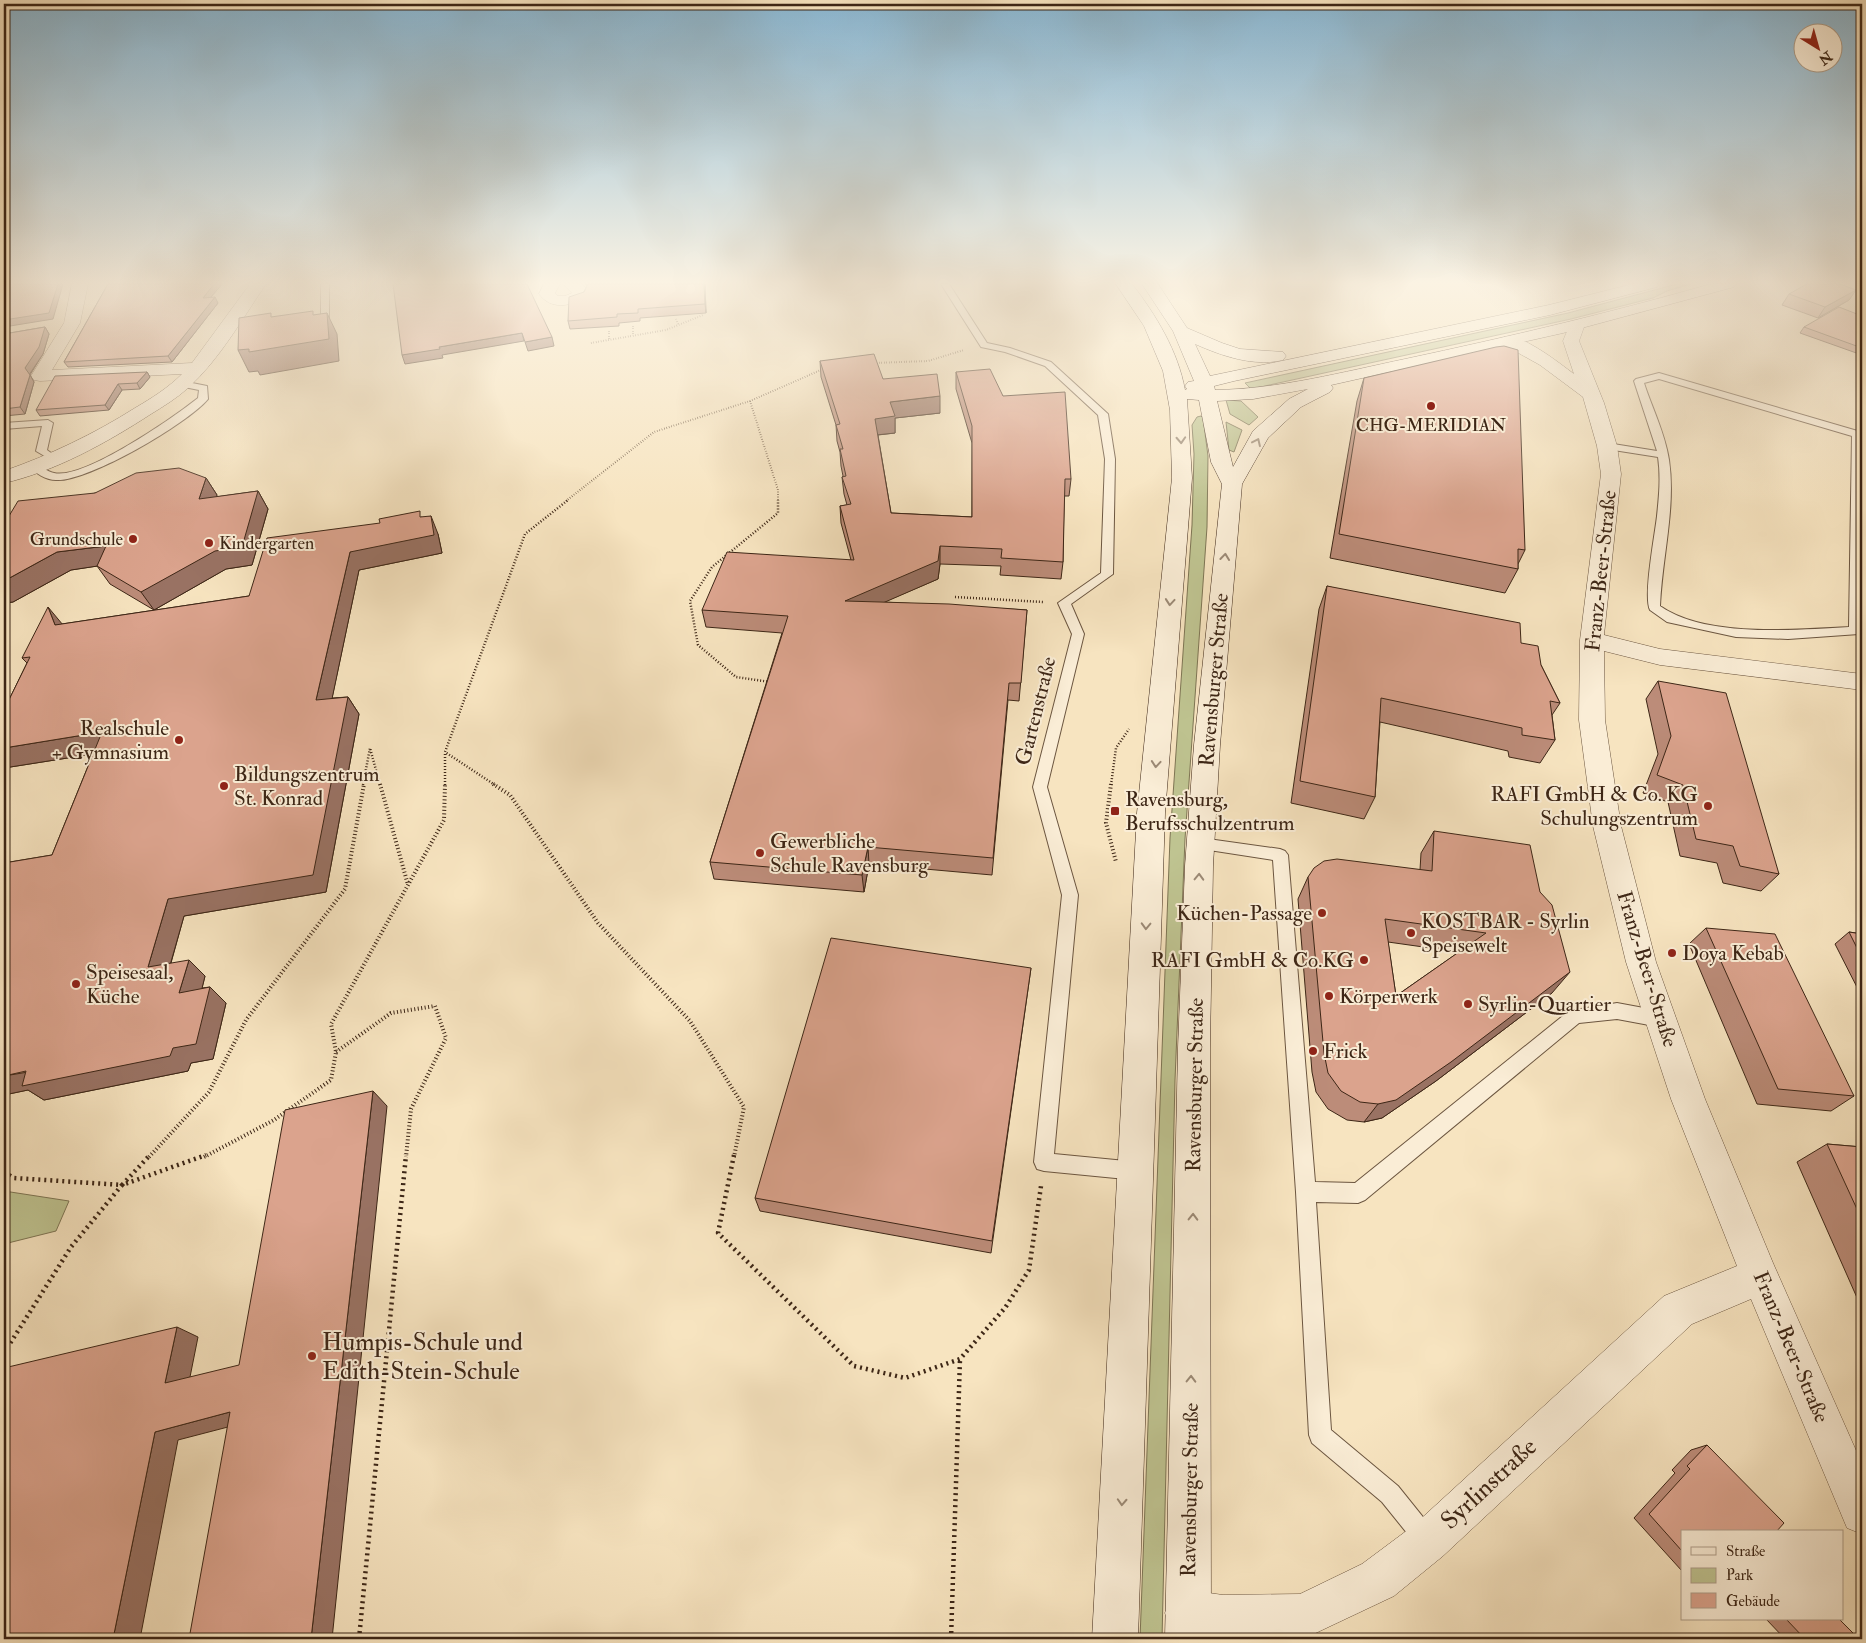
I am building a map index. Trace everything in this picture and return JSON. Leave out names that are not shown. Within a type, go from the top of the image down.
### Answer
[{"type":"main road","points":[[49,361],[40,376],[196,368]]},
{"type":"main road","points":[[4,477],[53,458],[133,418],[182,384],[201,361]]},
{"type":"main road","points":[[1115,1639],[1151,813],[1182,478],[1182,439],[1176,392],[1172,371],[1167,361]]},
{"type":"main road","points":[[1193,361],[1205,390],[1221,462],[1232,484]]},
{"type":"main road","points":[[1176,392],[1205,390],[1318,361]]},
{"type":"main road","points":[[1205,390],[1240,396],[1346,377],[1420,361]]},
{"type":"main road","points":[[1545,361],[1590,394]]},
{"type":"main road","name":"Franz-Beer-Straße","points":[[1578,361],[1595,403],[1607,446],[1611,474],[1592,640],[1592,720],[1607,826],[1641,962],[1688,1099],[1760,1276],[1862,1513]]},
{"type":"main road","points":[[1232,484],[1260,435],[1271,423],[1295,403],[1346,377]]},
{"type":"main road","name":"Ravensburger Straße","points":[[1188,1626],[1194,1048],[1201,844],[1207,745],[1232,484]]},
{"type":"main road","points":[[1592,640],[1660,658],[1862,682]]},
{"type":"main road","name":"Syrlinstraße","points":[[1188,1626],[1223,1618],[1302,1617],[1378,1580],[1428,1541],[1678,1310],[1760,1276]]},
{"type":"lane","points":[[1038,361],[1048,364],[1103,414],[1110,459],[1107,574],[1064,603]]},
{"type":"lane","points":[[1659,376],[1860,434],[1855,632],[1788,635],[1736,633],[1671,619],[1654,607],[1656,559],[1666,488],[1663,455],[1639,381],[1659,376]]},
{"type":"lane","points":[[34,466],[55,477],[76,476],[120,453],[183,416],[203,399],[204,388],[182,384]]},
{"type":"lane","points":[[4,426],[48,423],[41,451],[53,458]]},
{"type":"lane","points":[[1607,446],[1663,455]]},
{"type":"lane","name":"Gartenstraße","points":[[1044,1162],[1070,895],[1040,786],[1078,634],[1064,603]]},
{"type":"lane","points":[[1201,844],[1280,855],[1306,1192],[1320,1435],[1390,1494],[1428,1541]]},
{"type":"lane","points":[[1306,1192],[1358,1193],[1575,1016],[1617,1011],[1660,1019]]},
{"type":"lane","points":[[1044,1162],[1136,1171]]},
{"type":"path","points":[[869,363],[929,361]]},
{"type":"path","points":[[4,1172],[14,1178],[122,1185],[199,1159],[274,1120],[331,1080],[336,1052],[331,1024],[444,820],[445,752],[525,534],[654,432],[750,401],[824,368]]},
{"type":"path","points":[[750,401],[778,490],[778,513],[712,567],[690,600],[698,645],[736,677],[775,682]]},
{"type":"path","points":[[955,597],[1064,603]]},
{"type":"path","points":[[4,1353],[72,1247],[122,1185],[210,1092],[246,1020],[345,889],[370,748],[408,886]]},
{"type":"path","points":[[445,752],[510,795],[598,923],[690,1021],[744,1107],[718,1233],[854,1366],[905,1378],[960,1358],[1005,1308],[1029,1270],[1044,1162]]},
{"type":"path","points":[[336,1052],[392,1013],[436,1006],[446,1038],[411,1109],[359,1639]]},
{"type":"path","points":[[951,1639],[960,1358]]},
{"type":"green space","points":[[1348,361],[1380,361],[1251,389],[1245,383]]},
{"type":"green space","points":[[1226,400],[1241,401],[1258,417],[1249,425],[1230,414]]},
{"type":"green space","points":[[1201,416],[1203,418],[1208,456],[1207,527],[1185,839],[1175,1080],[1162,1639],[1140,1639],[1170,838],[1192,525],[1194,454],[1192,425],[1197,417]]},
{"type":"green space","points":[[1226,422],[1242,430],[1234,452],[1229,450]]},
{"type":"green space","points":[[4,1191],[69,1201],[56,1231],[4,1244]]},
{"type":"building","points":[[4,361],[30,361],[25,368],[30,375],[20,407],[4,409]]},
{"type":"building","points":[[820,361],[876,361],[883,379],[937,374],[940,396],[890,402],[895,416],[875,419],[891,513],[972,517],[972,426],[956,372],[990,369],[1003,396],[1065,392],[1071,479],[1065,479],[1063,562],[1001,558],[1002,549],[940,546],[938,561],[845,601],[949,604],[1027,610],[1021,683],[1009,683],[993,858],[868,847],[862,875],[710,862],[788,616],[702,610],[727,552],[854,560],[840,506],[851,504],[842,477],[846,476],[840,449],[843,449],[836,425],[840,424]]},
{"type":"building","points":[[1438,361],[1518,361],[1525,550],[1518,549],[1518,569],[1339,534],[1364,378]]},
{"type":"building","points":[[147,372],[137,383],[118,384],[105,405],[36,410],[55,376]]},
{"type":"building","points":[[179,468],[206,478],[199,499],[258,491],[242,547],[215,551],[141,592],[97,566],[106,546],[57,552],[4,581],[4,521],[6,521],[18,501],[95,493],[136,473]]},
{"type":"building","name":"Realschule + Gymnasium","points":[[420,511],[420,517],[431,516],[434,535],[350,552],[316,700],[348,697],[313,875],[168,899],[148,967],[189,960],[179,993],[210,987],[196,1044],[173,1048],[170,1056],[22,1086],[26,1071],[4,1076],[4,863],[52,855],[102,732],[4,748],[4,710],[30,657],[22,658],[48,607],[55,625],[249,596],[267,538],[380,523],[379,519]]},
{"type":"building","points":[[1327,586],[1520,623],[1521,643],[1538,646],[1541,665],[1560,703],[1550,701],[1555,740],[1522,735],[1522,728],[1381,698],[1375,797],[1300,781]]},
{"type":"building","points":[[1658,681],[1726,693],[1779,874],[1740,866],[1733,846],[1696,839],[1683,785],[1657,775],[1671,736]]},
{"type":"building","name":"Syrlin-Quartier","points":[[1434,831],[1530,845],[1540,892],[1552,905],[1570,972],[1451,1062],[1396,1100],[1378,1104],[1360,1102],[1341,1091],[1328,1073],[1324,1053],[1308,877],[1314,868],[1324,861],[1337,859],[1432,871]],"holes":[[[1385,919],[1486,933],[1396,996]]]},
{"type":"building","points":[[1706,928],[1775,934],[1854,1096],[1778,1089]]},
{"type":"building","points":[[1849,932],[1862,934],[1862,958]]},
{"type":"building","points":[[831,938],[1031,968],[992,1241],[755,1198]]},
{"type":"building","name":"Humpis-Schule und Edith-Stein-Schule","points":[[373,1091],[311,1639],[189,1639],[230,1412],[155,1432],[113,1639],[4,1639],[4,1368],[177,1327],[165,1383],[239,1365],[285,1110]]},
{"type":"building","points":[[1827,1144],[1862,1147],[1862,1220]]},
{"type":"building","points":[[1707,1445],[1784,1523],[1778,1530],[1681,1530],[1681,1550],[1649,1514],[1690,1469],[1687,1466]]},
{"type":"building","points":[[1787,1620],[1840,1620],[1859,1639],[1805,1639]]},
{"type":"place","name":"CHG-MERIDIAN","points":[[1431,406]]},
{"type":"place","name":"Grundschule","points":[[133,539]]},
{"type":"place","name":"Kindergarten","points":[[209,543]]},
{"type":"place","name":"Realschule + Gymnasium","points":[[179,740]]},
{"type":"place","name":"Bildungszentrum St. Konrad","points":[[224,786]]},
{"type":"place","name":"RAFI GmbH & Co. KG Schulungszentrum","points":[[1708,806]]},
{"type":"place","name":"Ravensburg, Berufsschulzentrum","points":[[1115,811]]},
{"type":"place","name":"Gewerbliche Schule Ravensburg","points":[[760,853]]},
{"type":"place","name":"Küchen-Passage","points":[[1322,913]]},
{"type":"place","name":"KOSTBAR - Syrlin Speisewelt","points":[[1411,933]]},
{"type":"place","name":"Doya Kebab","points":[[1672,953]]},
{"type":"place","name":"RAFI GmbH & Co.KG","points":[[1364,960]]},
{"type":"place","name":"Speisesaal, Küche","points":[[76,984]]},
{"type":"place","name":"Körperwerk","points":[[1329,996]]},
{"type":"place","name":"Syrlin-Quartier","points":[[1468,1004]]},
{"type":"place","name":"Frick","points":[[1313,1051]]},
{"type":"place","name":"Humpis-Schule und Edith-Stein-Schule","points":[[312,1356]]}]
